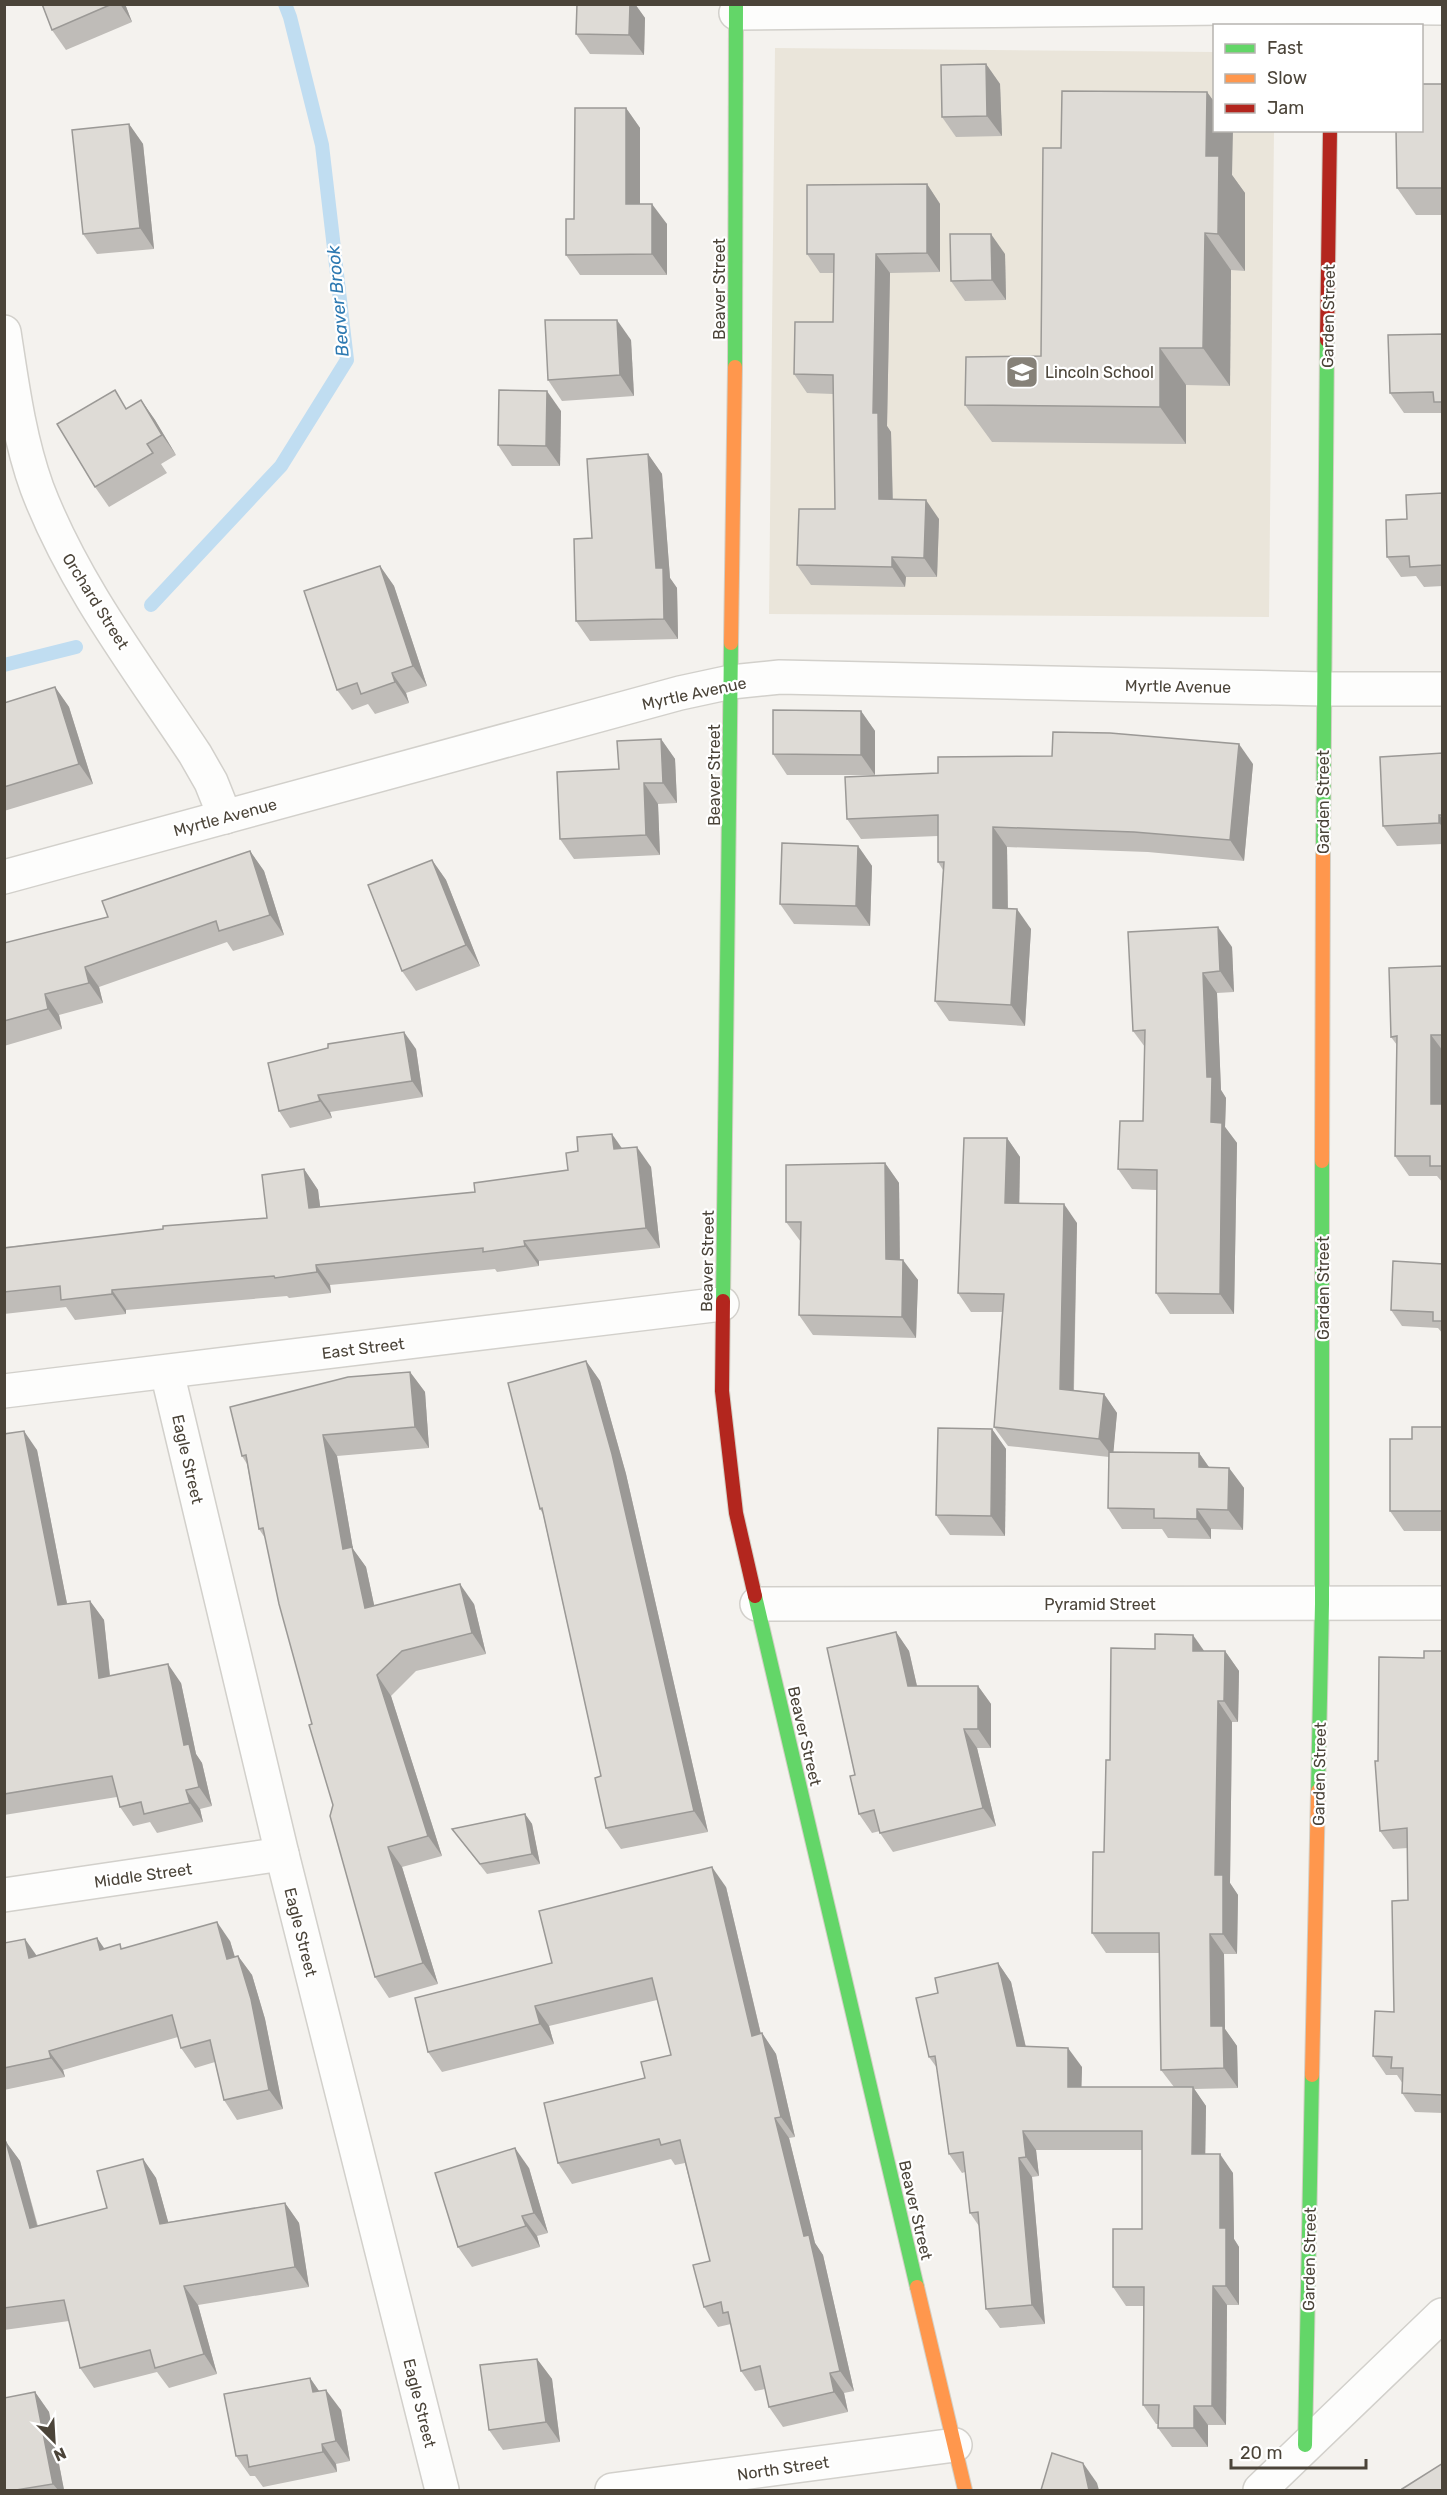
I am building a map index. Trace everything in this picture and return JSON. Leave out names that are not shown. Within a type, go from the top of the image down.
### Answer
[{"type":"street","points":[[736,9],[1331,12],[1443,8]]},
{"type":"street","name":"Beaver Street","points":[[736,9],[729,967],[722,1304],[722,1391],[728,1462],[736,1513],[965,2490]]},
{"type":"street","name":"Garden Street","points":[[1305,2445],[1322,1604],[1323,689],[1330,132]]},
{"type":"street","name":"Orchard Street","points":[[4,332],[22,439],[37,487],[59,539],[83,586],[195,754],[211,783],[225,817]]},
{"type":"street","name":"Myrtle Avenue","points":[[4,877],[680,693],[731,682],[780,677],[1323,689],[1443,689]]},
{"type":"street","name":"East Street","points":[[4,1391],[722,1304]]},
{"type":"street","name":"Eagle Street","points":[[167,1372],[282,1854],[442,2490]]},
{"type":"street","name":"Pyramid Street","points":[[757,1604],[1443,1603]]},
{"type":"street","name":"Middle Street","points":[[4,1895],[282,1854]]},
{"type":"street","points":[[1260,2490],[1443,2314]]},
{"type":"street","name":"North Street","points":[[612,2490],[955,2445]]},
{"type":"shaded area","name":"Lincoln School","points":[[775,48],[1213,52],[1213,132],[1274,132],[1269,617],[769,614]]},
{"type":"building","points":[[42,4],[112,4],[52,30]]},
{"type":"building","points":[[577,4],[630,4],[629,35],[576,34]]},
{"type":"building","points":[[986,64],[987,116],[942,117],[941,65]]},
{"type":"building","points":[[1423,84],[1443,84],[1443,188],[1397,188],[1396,132],[1423,132]]},
{"type":"building","points":[[1062,91],[1207,92],[1206,156],[1219,156],[1218,234],[1205,233],[1203,348],[1160,348],[1160,407],[965,405],[966,357],[1041,356],[1043,148],[1061,148]]},
{"type":"building","points":[[575,108],[626,108],[626,204],[652,204],[652,254],[566,255],[566,219],[574,219]]},
{"type":"building","points":[[129,124],[140,228],[83,234],[72,130]]},
{"type":"building","points":[[927,184],[927,253],[876,254],[873,413],[878,413],[879,499],[926,500],[924,558],[892,557],[892,567],[797,565],[799,509],[835,509],[833,375],[794,374],[795,322],[833,322],[834,254],[807,254],[807,185]]},
{"type":"building","points":[[950,234],[991,234],[992,280],[951,281]]},
{"type":"building","points":[[545,320],[617,320],[620,375],[548,380]]},
{"type":"building","points":[[1443,334],[1443,402],[1434,402],[1433,392],[1390,393],[1388,335]]},
{"type":"building","points":[[115,390],[126,409],[141,400],[162,435],[147,444],[153,453],[95,487],[57,424]]},
{"type":"building","points":[[499,390],[547,391],[546,446],[498,445]]},
{"type":"building","points":[[648,454],[656,568],[663,568],[664,619],[576,621],[574,539],[592,538],[587,459]]},
{"type":"building","points":[[1443,493],[1443,565],[1410,567],[1409,556],[1387,557],[1386,520],[1407,519],[1406,495]]},
{"type":"building","points":[[380,566],[413,666],[392,673],[395,682],[361,694],[357,683],[337,690],[304,591]]},
{"type":"building","points":[[55,687],[79,764],[4,787],[4,703]]},
{"type":"building","points":[[773,710],[861,711],[861,755],[773,754]]},
{"type":"building","points":[[1053,732],[1110,733],[1239,744],[1230,840],[1134,832],[993,827],[993,908],[1017,909],[1011,1005],[935,1001],[944,862],[938,862],[938,815],[847,819],[845,777],[938,773],[938,757],[1052,756]]},
{"type":"building","points":[[661,739],[663,783],[644,783],[646,835],[560,839],[557,772],[619,769],[617,741]]},
{"type":"building","points":[[1443,753],[1443,815],[1439,815],[1439,823],[1383,826],[1380,757]]},
{"type":"building","points":[[782,843],[858,846],[856,906],[780,904]]},
{"type":"building","points":[[250,851],[270,915],[219,931],[216,921],[85,967],[89,983],[45,994],[48,1009],[4,1021],[4,943],[108,917],[102,901]]},
{"type":"building","points":[[432,860],[466,945],[402,971],[368,885]]},
{"type":"building","points":[[1218,927],[1220,971],[1203,973],[1207,1077],[1212,1077],[1211,1122],[1222,1123],[1220,1294],[1156,1293],[1157,1170],[1118,1169],[1120,1121],[1143,1121],[1145,1030],[1133,1031],[1128,932]]},
{"type":"building","points":[[1443,966],[1443,1035],[1431,1035],[1431,1104],[1443,1104],[1443,1166],[1430,1166],[1430,1156],[1395,1156],[1397,1036],[1391,1037],[1389,968]]},
{"type":"building","points":[[404,1032],[412,1081],[318,1095],[320,1101],[279,1111],[268,1063],[328,1048],[328,1044]]},
{"type":"building","points":[[612,1134],[614,1149],[637,1147],[646,1228],[524,1241],[525,1246],[483,1252],[483,1248],[316,1265],[317,1272],[275,1278],[274,1276],[112,1290],[112,1294],[61,1300],[60,1286],[4,1292],[4,1248],[163,1229],[163,1226],[267,1218],[262,1175],[304,1169],[309,1208],[475,1192],[474,1183],[568,1170],[566,1153],[578,1151],[577,1137]]},
{"type":"building","points":[[964,1138],[1007,1138],[1005,1203],[1064,1204],[1060,1389],[1104,1394],[1099,1439],[994,1427],[1004,1294],[958,1293]]},
{"type":"building","points":[[885,1163],[886,1259],[903,1260],[902,1317],[799,1315],[801,1222],[786,1222],[786,1165]]},
{"type":"building","points":[[1393,1261],[1443,1264],[1443,1321],[1433,1321],[1433,1312],[1391,1310]]},
{"type":"building","points":[[586,1361],[612,1454],[694,1811],[606,1828],[595,1778],[601,1776],[542,1508],[540,1509],[508,1383]]},
{"type":"building","points":[[410,1372],[415,1427],[323,1435],[343,1549],[352,1547],[365,1608],[460,1584],[472,1633],[402,1651],[377,1675],[428,1836],[388,1847],[423,1963],[375,1977],[330,1816],[333,1805],[309,1725],[312,1724],[279,1604],[263,1528],[259,1529],[246,1455],[242,1456],[230,1407],[348,1377]]},
{"type":"building","points":[[1412,1427],[1443,1427],[1443,1511],[1390,1511],[1390,1439],[1412,1439]]},
{"type":"building","points":[[938,1428],[992,1429],[991,1516],[936,1515]]},
{"type":"building","points":[[24,1431],[58,1605],[90,1601],[99,1678],[168,1664],[184,1745],[189,1744],[199,1787],[186,1790],[190,1803],[144,1814],[141,1802],[120,1807],[112,1776],[4,1794],[4,1434]]},
{"type":"building","points":[[1109,1452],[1199,1453],[1199,1467],[1229,1468],[1228,1510],[1197,1509],[1197,1519],[1154,1518],[1154,1509],[1108,1508]]},
{"type":"building","points":[[896,1632],[908,1686],[978,1686],[978,1729],[964,1729],[983,1808],[880,1833],[874,1810],[859,1814],[850,1776],[855,1775],[827,1648]]},
{"type":"building","points":[[1155,1634],[1193,1635],[1193,1651],[1225,1651],[1224,1701],[1218,1701],[1215,1875],[1223,1875],[1223,1934],[1210,1934],[1211,2026],[1223,2026],[1224,2068],[1161,2070],[1159,1933],[1092,1933],[1093,1852],[1104,1852],[1106,1760],[1110,1760],[1111,1648],[1155,1649]]},
{"type":"building","points":[[1424,1651],[1443,1651],[1443,2095],[1402,2093],[1403,2068],[1391,2068],[1392,2057],[1373,2056],[1375,2011],[1394,2012],[1392,1901],[1408,1900],[1407,1828],[1380,1831],[1375,1761],[1378,1761],[1379,1657],[1424,1658]]},
{"type":"building","points":[[525,1814],[532,1854],[480,1864],[452,1829]]},
{"type":"building","points":[[712,1867],[752,2036],[762,2033],[781,2117],[775,2118],[804,2236],[809,2235],[840,2371],[830,2373],[834,2392],[769,2407],[760,2366],[741,2371],[728,2312],[723,2313],[721,2302],[704,2307],[693,2265],[710,2261],[680,2140],[661,2145],[659,2139],[558,2163],[544,2103],[645,2078],[641,2062],[671,2055],[652,1978],[535,2006],[540,2024],[428,2052],[415,1998],[552,1963],[539,1911]]},
{"type":"building","points":[[217,1922],[227,1959],[238,1956],[251,1999],[269,2090],[224,2100],[210,2040],[181,2048],[172,2015],[49,2051],[51,2058],[4,2068],[4,1943],[25,1939],[29,1958],[97,1938],[100,1950],[120,1944],[121,1949]]},
{"type":"building","points":[[998,1963],[1017,2046],[1068,2048],[1068,2087],[1193,2087],[1192,2154],[1220,2154],[1220,2228],[1226,2228],[1226,2286],[1213,2286],[1212,2406],[1194,2406],[1194,2428],[1158,2428],[1159,2405],[1143,2405],[1144,2287],[1113,2287],[1113,2229],[1142,2229],[1142,2131],[1023,2131],[1026,2157],[1019,2158],[1032,2305],[986,2309],[978,2212],[970,2213],[963,2152],[949,2154],[935,2056],[929,2057],[916,1998],[938,1993],[935,1978]]},
{"type":"building","points":[[4,2142],[6,2142],[30,2228],[107,2208],[97,2171],[143,2159],[160,2224],[285,2203],[295,2267],[184,2286],[204,2354],[155,2368],[150,2350],[80,2368],[64,2300],[4,2308]]},
{"type":"building","points":[[515,2148],[534,2213],[522,2216],[526,2226],[458,2247],[435,2173]]},
{"type":"building","points":[[537,2359],[546,2422],[489,2430],[480,2365]]},
{"type":"building","points":[[310,2378],[313,2392],[326,2390],[336,2441],[322,2444],[323,2452],[249,2467],[247,2455],[236,2456],[224,2394]]},
{"type":"building","points":[[35,2392],[53,2484],[4,2490],[4,2398]]},
{"type":"building","points":[[1052,2453],[1083,2463],[1089,2490],[1041,2490]]},
{"type":"building","points":[[1443,2463],[1443,2490],[1402,2489]]},
{"type":"waterway","name":"Beaver Brook","points":[[151,605],[281,466],[347,360],[322,145],[285,4]]},
{"type":"waterway","name":"Beaver Brook","points":[[4,665],[76,647]]},
{"type":"traffic: fast","points":[[735,367],[736,4]]},
{"type":"traffic: fast","points":[[1323,855],[1327,340]]},
{"type":"traffic: fast","points":[[723,1301],[731,643]]},
{"type":"traffic: fast","points":[[1318,1791],[1322,1604],[1322,1161]]},
{"type":"traffic: fast","points":[[755,1596],[917,2287]]},
{"type":"traffic: fast","points":[[1305,2445],[1312,2075]]},
{"type":"traffic: slow","points":[[731,643],[735,367]]},
{"type":"traffic: slow","points":[[1322,1161],[1323,855]]},
{"type":"traffic: slow","points":[[1312,2075],[1318,1791]]},
{"type":"traffic: slow","points":[[917,2287],[965,2490]]},
{"type":"traffic: jam","points":[[1327,340],[1330,132]]},
{"type":"traffic: jam","points":[[723,1301],[722,1391],[736,1513],[755,1596]]},
{"type":"place","name":"Lincoln School","points":[[1022,372]]}]
